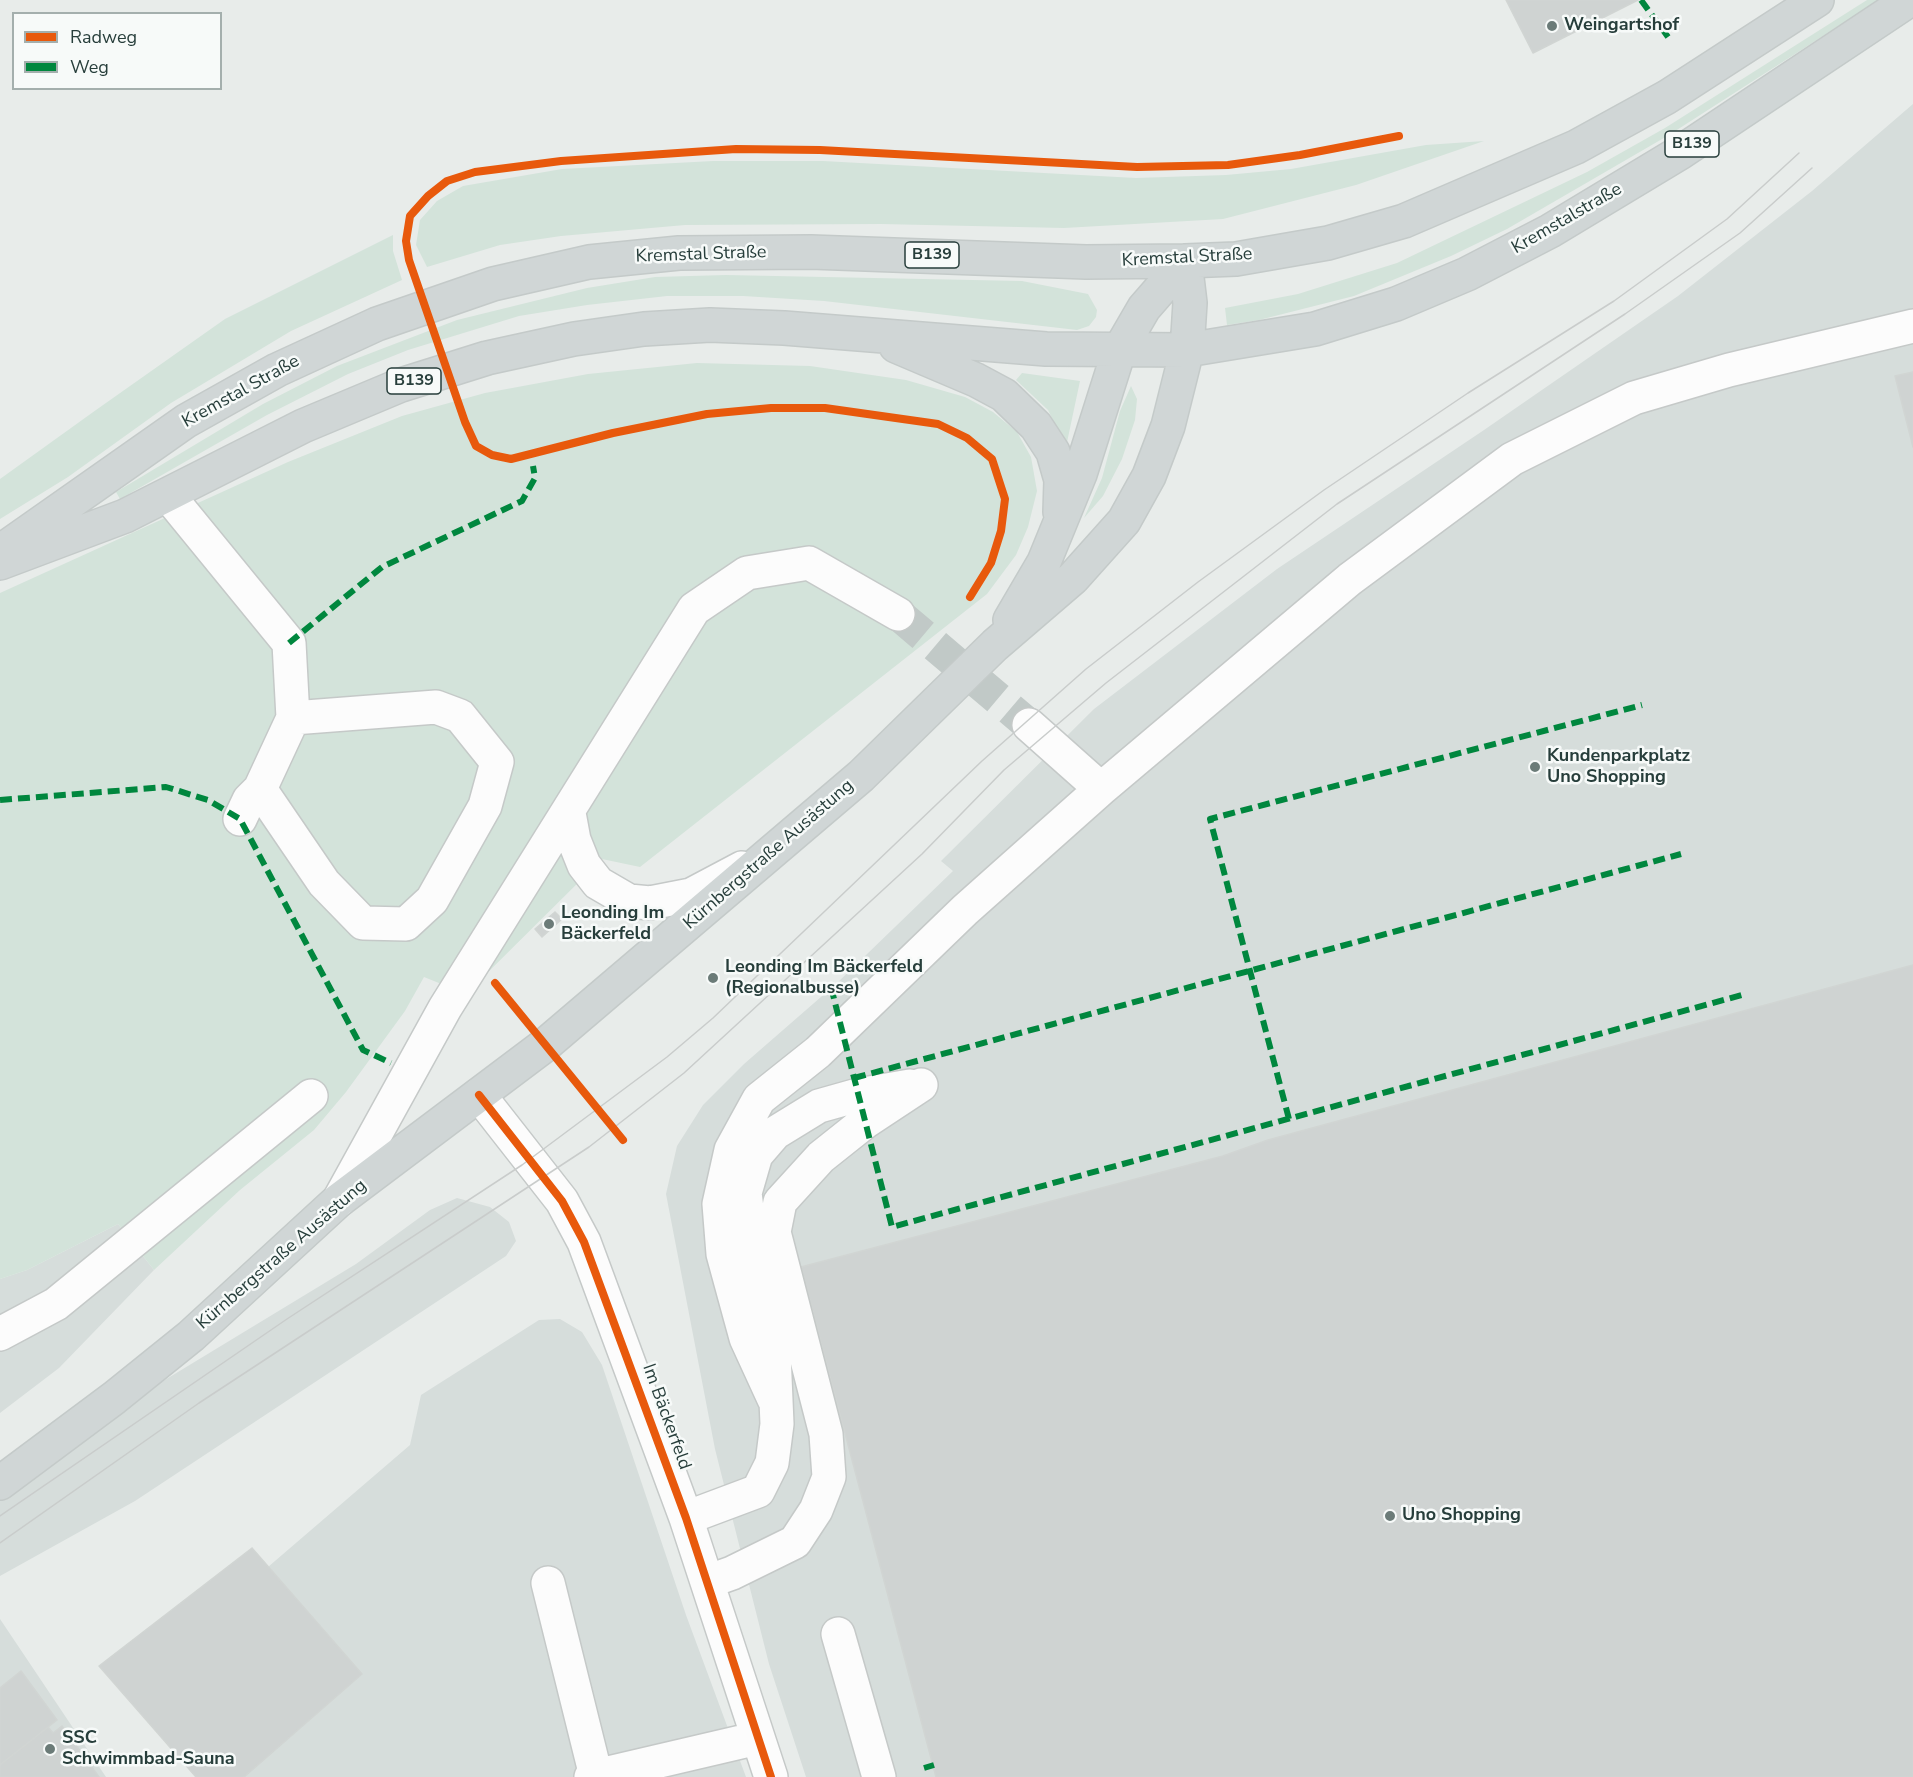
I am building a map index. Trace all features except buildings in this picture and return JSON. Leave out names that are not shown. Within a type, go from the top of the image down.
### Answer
[{"type":"main road","name":"Kremstal Straße","points":[[0,551],[186,421],[277,370],[377,324],[493,284],[589,262],[679,253],[822,252],[1086,262],[1185,261],[1236,259],[1328,243],[1404,221],[1576,147],[1666,96],[1817,0]]},
{"type":"main road","name":"Kremstalstraße","points":[[1187,350],[1315,329],[1396,304],[1467,274],[1550,231],[1681,152],[1909,0]]},
{"type":"main road","points":[[995,645],[1073,578],[1124,521],[1149,476],[1168,426],[1187,350],[1190,303],[1185,261]]},
{"type":"main road","points":[[995,645],[1044,562],[1080,474],[1119,351],[1144,308],[1185,261]]},
{"type":"main road","name":"B139","points":[[0,563],[125,516],[325,417],[401,385],[497,356],[574,339],[644,329],[710,325],[1046,349],[1187,350]]},
{"type":"main road","name":"B139","points":[[870,335],[995,390],[1004,395],[1036,426],[1053,452],[1061,480],[1060,522]]},
{"type":"main road","name":"Kürnbergstraße Ausästung","points":[[0,1483],[114,1398],[191,1336],[339,1200],[545,1045],[861,776],[995,645]]},
{"type":"street","points":[[774,1399],[746,1338],[723,1254],[719,1204],[731,1150],[759,1099],[818,1052],[965,910],[1101,789],[1350,579],[1512,459],[1634,398],[1729,370],[1913,326]]},
{"type":"street","points":[[168,495],[289,643],[294,718],[260,789],[249,800],[240,819]]},
{"type":"street","points":[[339,1200],[445,1008],[694,609],[747,573],[809,563],[898,614]]},
{"type":"street","points":[[260,789],[324,883],[363,923],[406,924],[432,900],[485,806],[497,762],[460,716],[436,707],[294,718]]},
{"type":"street","points":[[1029,725],[1101,789]]},
{"type":"street","points":[[568,814],[574,840],[584,864],[598,883],[628,901],[650,903],[691,895],[771,854]]},
{"type":"street","points":[[686,1518],[758,1491],[772,1463],[777,1424],[774,1399],[773,1330],[752,1247],[745,1193],[756,1155],[775,1133],[819,1106],[858,1095],[921,1085],[865,1122],[821,1157],[780,1202],[774,1232],[826,1434],[829,1477],[816,1510],[795,1542],[732,1573],[707,1582]]},
{"type":"street","name":"Im Bäckerfeld","points":[[478,1095],[561,1201],[584,1242],[686,1518],[771,1777]]},
{"type":"street","points":[[0,1334],[56,1304],[75,1290],[311,1096]]},
{"type":"street","points":[[548,1583],[594,1776],[758,1738]]},
{"type":"street","points":[[838,1634],[879,1777]]},
{"type":"shaded area","points":[[1867,0],[1879,0],[1669,135],[1507,229],[1451,256],[1354,296],[1259,320],[1227,325],[1225,308],[1298,294],[1397,263],[1587,172],[1665,128]]},
{"type":"shaded area","points":[[1913,104],[1913,1777],[806,1777],[769,1664],[715,1449],[666,1194],[677,1146],[703,1105],[744,1064],[837,983],[953,871],[941,861],[1094,709],[1277,569],[1678,296],[1812,191]]},
{"type":"shaded area","points":[[1484,141],[1356,185],[1223,219],[1064,228],[881,224],[685,225],[561,236],[500,245],[427,267],[416,245],[420,220],[437,201],[463,186],[562,169],[713,161],[823,161],[1136,178],[1226,175],[1291,169],[1426,145]]},
{"type":"shaded area","points":[[393,235],[393,251],[402,280],[291,331],[171,403],[68,477],[0,519],[0,479],[225,319]]},
{"type":"shaded area","points":[[726,275],[1022,281],[1088,294],[1097,310],[1096,317],[1089,326],[1077,330],[824,301],[743,296],[667,296],[519,316],[408,350],[348,374],[267,415],[120,499],[116,492],[263,404],[337,366],[457,320],[587,288],[655,277]]},
{"type":"shaded area","points":[[697,363],[810,366],[906,380],[965,397],[993,412],[1017,432],[1031,457],[1037,491],[1028,527],[1016,555],[987,594],[640,867],[602,859],[466,994],[424,977],[405,1011],[346,1092],[314,1130],[240,1190],[154,1270],[118,1224],[27,1270],[0,1279],[0,593],[288,462],[402,416],[485,393],[588,374]]},
{"type":"shaded area","points":[[1022,373],[1080,381],[1066,447],[1048,410],[1016,380]]},
{"type":"shaded area","points":[[1131,386],[1137,399],[1135,420],[1122,459],[1103,496],[1084,518],[1102,478],[1120,411]]},
{"type":"shaded area","points":[[457,1198],[490,1207],[509,1222],[516,1241],[506,1256],[135,1501],[0,1576],[0,1480],[356,1264],[430,1210]]},
{"type":"shaded area","points":[[118,1224],[154,1270],[59,1368],[0,1413],[0,1279],[27,1270]]},
{"type":"shaded area","points":[[560,1319],[582,1332],[602,1365],[686,1615],[746,1777],[244,1777],[361,1674],[268,1567],[410,1445],[421,1395],[539,1320]]},
{"type":"shaded area","points":[[0,1619],[106,1777],[0,1777]]},
{"type":"tunnel","points":[[898,614],[1029,725]]},
{"type":"tram line","points":[[0,1516],[287,1319],[522,1165],[667,1057],[713,1018],[982,761],[1086,669],[1198,582],[1324,490],[1468,393],[1614,301],[1727,219],[1799,153]]},
{"type":"tram line","points":[[0,1543],[199,1403],[589,1147],[684,1073],[922,854],[1004,770],[1106,683],[1337,504],[1625,314],[1740,233],[1812,168]]},
{"type":"marked path","points":[[1641,0],[1668,37]]},
{"type":"marked path","points":[[289,643],[382,567],[522,501],[535,478],[533,466]]},
{"type":"marked path","points":[[1289,1119],[1210,819],[1642,705]]},
{"type":"marked path","points":[[0,800],[166,787],[208,800],[240,819],[363,1050],[391,1063]]},
{"type":"marked path","points":[[854,1078],[1681,854]]},
{"type":"marked path","points":[[831,987],[892,1227],[1742,995]]},
{"type":"marked path","points":[[924,1768],[934,1765]]},
{"type":"cycle path","points":[[970,597],[991,563],[1001,531],[1005,499],[992,459],[967,438],[938,424],[825,408],[771,408],[707,414],[613,433],[511,459],[492,455],[476,446],[465,422],[409,260],[406,241],[410,216],[428,196],[447,181],[475,172],[561,161],[736,149],[820,150],[1137,167],[1228,165],[1300,155],[1399,136]]},
{"type":"cycle path","points":[[495,983],[623,1140]]},
{"type":"cycle path","points":[[479,1095],[562,1201],[584,1242],[686,1518],[771,1777]]},
{"type":"place","name":"Weingartshof","points":[[1552,26]]},
{"type":"place","name":"Kundenparkplatz Uno Shopping","points":[[1535,767]]},
{"type":"place","name":"Leonding Im Bäckerfeld","points":[[549,924]]},
{"type":"place","name":"Leonding Im Bäckerfeld (Regionalbusse)","points":[[713,978]]},
{"type":"place","name":"Uno Shopping","points":[[1390,1516]]},
{"type":"place","name":"SSC Schwimmbad-Sauna","points":[[50,1749]]}]
